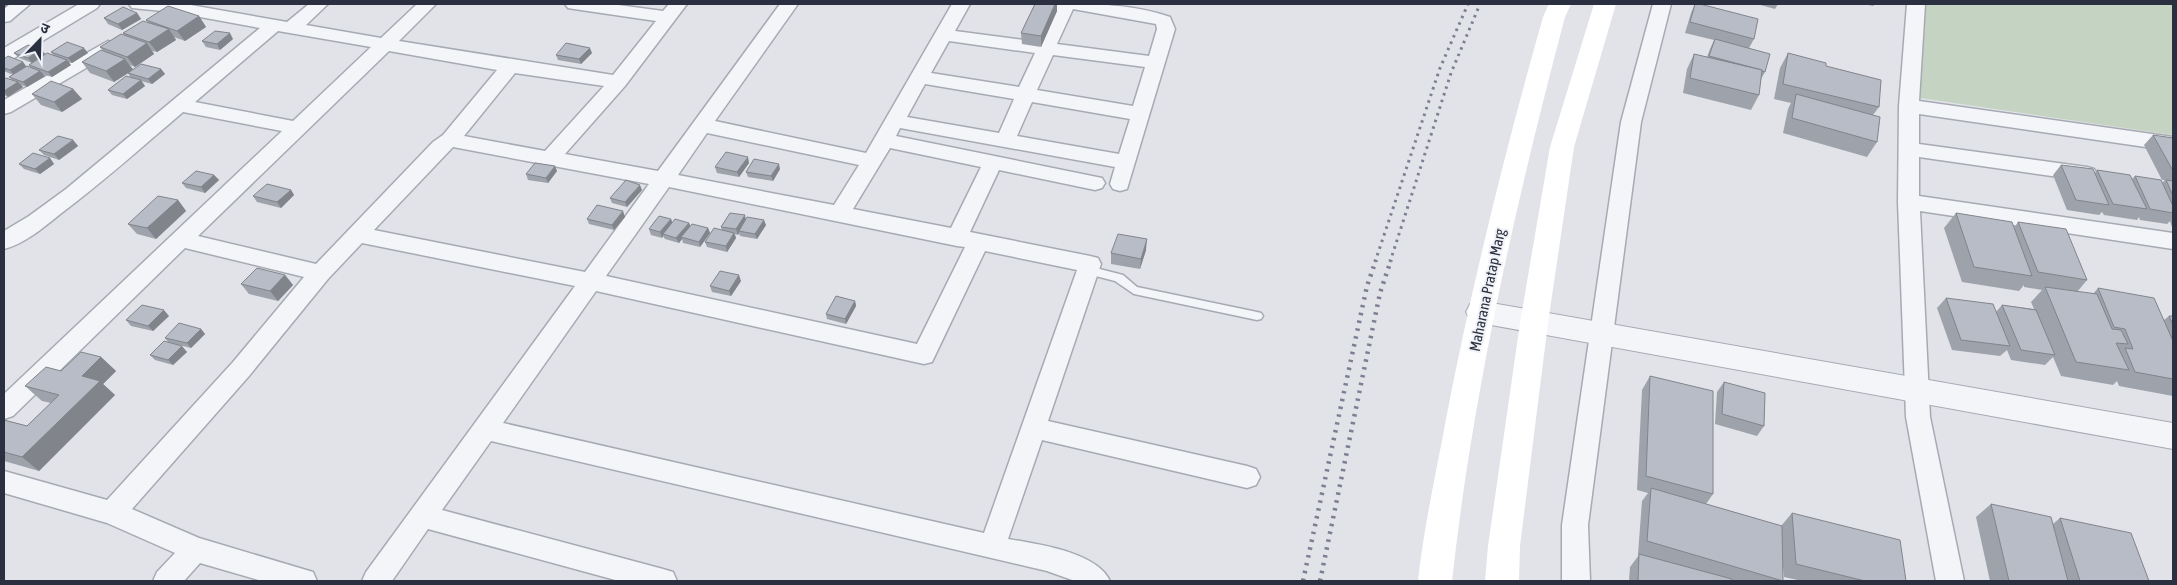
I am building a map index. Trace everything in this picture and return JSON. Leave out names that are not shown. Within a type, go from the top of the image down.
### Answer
[{"type":"main road","name":"Maharana Pratap Marg","points":[[1435,581],[1440,534],[1480,312],[1521,136],[1554,17],[1560,4]]},
{"type":"main road","points":[[1502,581],[1504,546],[1534,323],[1562,147],[1605,4]]},
{"type":"street","points":[[4,17],[21,4]]},
{"type":"street","points":[[4,56],[91,4]]},
{"type":"street","points":[[138,4],[175,5],[510,66],[618,82]]},
{"type":"street","points":[[4,241],[37,221],[73,194],[179,105],[284,25],[319,4]]},
{"type":"street","points":[[4,409],[179,239],[427,4]]},
{"type":"street","points":[[574,4],[673,10]]},
{"type":"street","points":[[376,581],[789,4]]},
{"type":"street","points":[[839,214],[872,161],[961,4]]},
{"type":"street","points":[[1005,141],[1066,4]]},
{"type":"street","points":[[1075,4],[1153,17],[1164,21],[1166,29],[1120,184]]},
{"type":"street","points":[[1576,581],[1575,525],[1604,335],[1631,122],[1662,4]]},
{"type":"street","points":[[1916,4],[1909,106],[1909,202],[1918,417],[1950,581]]},
{"type":"street","points":[[150,22],[175,5]]},
{"type":"street","points":[[549,159],[618,82],[673,10]]},
{"type":"street","points":[[943,35],[1156,63]]},
{"type":"street","points":[[4,108],[126,36]]},
{"type":"street","points":[[112,513],[241,369],[320,273],[440,147],[450,140],[510,66]]},
{"type":"street","points":[[920,77],[1140,114]]},
{"type":"street","points":[[179,105],[298,128]]},
{"type":"street","points":[[1909,106],[2173,144]]},
{"type":"street","points":[[895,121],[1125,162]]},
{"type":"street","points":[[702,125],[872,161]]},
{"type":"street","points":[[450,140],[663,179],[1090,264],[992,547]]},
{"type":"street","points":[[884,140],[1095,183]]},
{"type":"street","points":[[1909,149],[2106,176]]},
{"type":"street","points":[[356,234],[591,281],[924,355],[968,240],[993,162]]},
{"type":"street","points":[[1909,202],[2173,241]]},
{"type":"street","points":[[179,239],[320,273]]},
{"type":"street","points":[[1480,312],[2173,436]]},
{"type":"street","points":[[1034,428],[1247,477]]},
{"type":"street","points":[[485,429],[992,547],[1071,567],[1091,576],[1096,581]]},
{"type":"street","points":[[4,482],[112,513],[195,548],[303,581]]},
{"type":"street","points":[[423,516],[663,581]]},
{"type":"street","points":[[167,581],[195,548]]},
{"type":"lane","points":[[1088,270],[1114,275],[1127,282],[1134,290],[1257,316]]},
{"type":"green space","points":[[1926,4],[2173,4],[2173,135],[1920,98]]},
{"type":"building","points":[[1035,4],[1055,4],[1041,36],[1021,33]]},
{"type":"building","points":[[1695,4],[1758,19],[1754,39],[1690,22]]},
{"type":"building","points":[[168,6],[199,16],[177,31],[146,20]]},
{"type":"building","points":[[123,7],[137,13],[118,24],[104,18]]},
{"type":"building","points":[[143,21],[169,29],[149,42],[123,33]]},
{"type":"building","points":[[215,31],[230,33],[217,44],[202,41]]},
{"type":"building","points":[[121,34],[147,43],[127,57],[100,47]]},
{"type":"building","points":[[1715,39],[1770,54],[1765,72],[1709,56]]},
{"type":"building","points":[[67,42],[84,48],[68,58],[51,52]]},
{"type":"building","points":[[566,43],[590,48],[579,59],[556,55]]},
{"type":"building","points":[[28,45],[41,49],[28,58],[14,53]]},
{"type":"building","points":[[101,50],[125,59],[106,71],[82,62]]},
{"type":"building","points":[[47,53],[67,60],[48,72],[29,65]]},
{"type":"building","points":[[1788,53],[1826,63],[1826,66],[1881,80],[1879,107],[1783,84]]},
{"type":"building","points":[[1694,54],[1762,70],[1759,95],[1690,78]]},
{"type":"building","points":[[8,56],[23,62],[10,70],[4,68],[4,59]]},
{"type":"building","points":[[141,64],[161,69],[148,79],[128,73]]},
{"type":"building","points":[[27,66],[40,71],[23,82],[9,77]]},
{"type":"building","points":[[126,76],[141,80],[123,94],[108,90]]},
{"type":"building","points":[[4,79],[18,82],[4,91]]},
{"type":"building","points":[[51,81],[73,89],[54,102],[32,94]]},
{"type":"building","points":[[1796,94],[1880,117],[1877,142],[1792,118]]},
{"type":"building","points":[[2153,135],[2173,138],[2173,170],[2172,169]]},
{"type":"building","points":[[58,136],[73,140],[54,154],[39,150]]},
{"type":"building","points":[[726,152],[748,157],[737,172],[715,167]]},
{"type":"building","points":[[33,153],[50,158],[35,169],[19,164]]},
{"type":"building","points":[[754,159],[779,164],[771,176],[746,172]]},
{"type":"building","points":[[535,163],[555,166],[546,178],[526,174]]},
{"type":"building","points":[[2061,165],[2093,169],[2109,205],[2076,200]]},
{"type":"building","points":[[2097,170],[2130,175],[2147,209],[2113,204]]},
{"type":"building","points":[[196,171],[214,175],[201,187],[182,183]]},
{"type":"building","points":[[2135,176],[2161,180],[2173,206],[2173,213],[2150,209]]},
{"type":"building","points":[[626,180],[640,185],[625,202],[610,198]]},
{"type":"building","points":[[2166,180],[2173,181],[2173,196]]},
{"type":"building","points":[[267,184],[291,190],[277,202],[253,196]]},
{"type":"building","points":[[158,196],[178,200],[147,228],[128,224]]},
{"type":"building","points":[[597,205],[623,211],[612,225],[587,219]]},
{"type":"building","points":[[730,213],[745,215],[736,229],[721,227]]},
{"type":"building","points":[[1956,213],[2012,222],[2032,276],[1974,267]]},
{"type":"building","points":[[659,216],[671,219],[660,232],[649,229]]},
{"type":"building","points":[[747,217],[764,220],[755,234],[739,231]]},
{"type":"building","points":[[675,219],[689,223],[676,238],[663,234]]},
{"type":"building","points":[[2018,222],[2066,229],[2087,280],[2038,272]]},
{"type":"building","points":[[692,224],[708,228],[699,242],[681,237]]},
{"type":"building","points":[[714,228],[734,233],[726,246],[705,242]]},
{"type":"building","points":[[1118,234],[1147,239],[1141,259],[1111,253]]},
{"type":"building","points":[[257,268],[285,275],[270,291],[241,284]]},
{"type":"building","points":[[720,271],[739,275],[729,291],[710,286]]},
{"type":"building","points":[[2045,287],[2097,294],[2112,329],[2121,330],[2128,344],[2116,343],[2129,370],[2076,362]]},
{"type":"building","points":[[2098,288],[2154,298],[2173,341],[2173,379],[2135,372],[2125,348],[2133,349],[2125,329],[2114,327]]},
{"type":"building","points":[[836,296],[855,301],[845,319],[826,314]]},
{"type":"building","points":[[1946,298],[1993,304],[2010,346],[1961,340]]},
{"type":"building","points":[[142,305],[164,310],[148,326],[126,320]]},
{"type":"building","points":[[2002,305],[2036,310],[2055,355],[2021,350]]},
{"type":"building","points":[[2169,316],[2173,316],[2173,325]]},
{"type":"building","points":[[179,323],[201,329],[187,343],[165,338]]},
{"type":"building","points":[[164,341],[182,346],[168,360],[150,355]]},
{"type":"building","points":[[81,352],[101,357],[82,376],[100,381],[22,457],[4,452],[4,420],[27,426],[59,395],[25,386],[46,367],[61,371]]},
{"type":"building","points":[[1650,376],[1713,391],[1713,494],[1646,476]]},
{"type":"building","points":[[1724,382],[1765,393],[1764,426],[1722,414]]},
{"type":"building","points":[[1651,488],[1782,526],[1783,581],[1647,541]]},
{"type":"building","points":[[1991,504],[2051,517],[2068,581],[2009,581]]},
{"type":"building","points":[[1792,513],[1900,540],[1906,581],[1865,581],[1796,564]]},
{"type":"building","points":[[2060,518],[2131,533],[2149,581],[2080,581]]},
{"type":"building","points":[[1639,554],[1732,579],[1732,581],[1638,581]]},
{"type":"railway","points":[[1375,262],[1440,68],[1468,4]]},
{"type":"railway","points":[[1390,262],[1451,73],[1480,4]]},
{"type":"railway","points":[[1303,581],[1367,286],[1376,260]]},
{"type":"railway","points":[[1320,581],[1380,293],[1391,260]]}]
